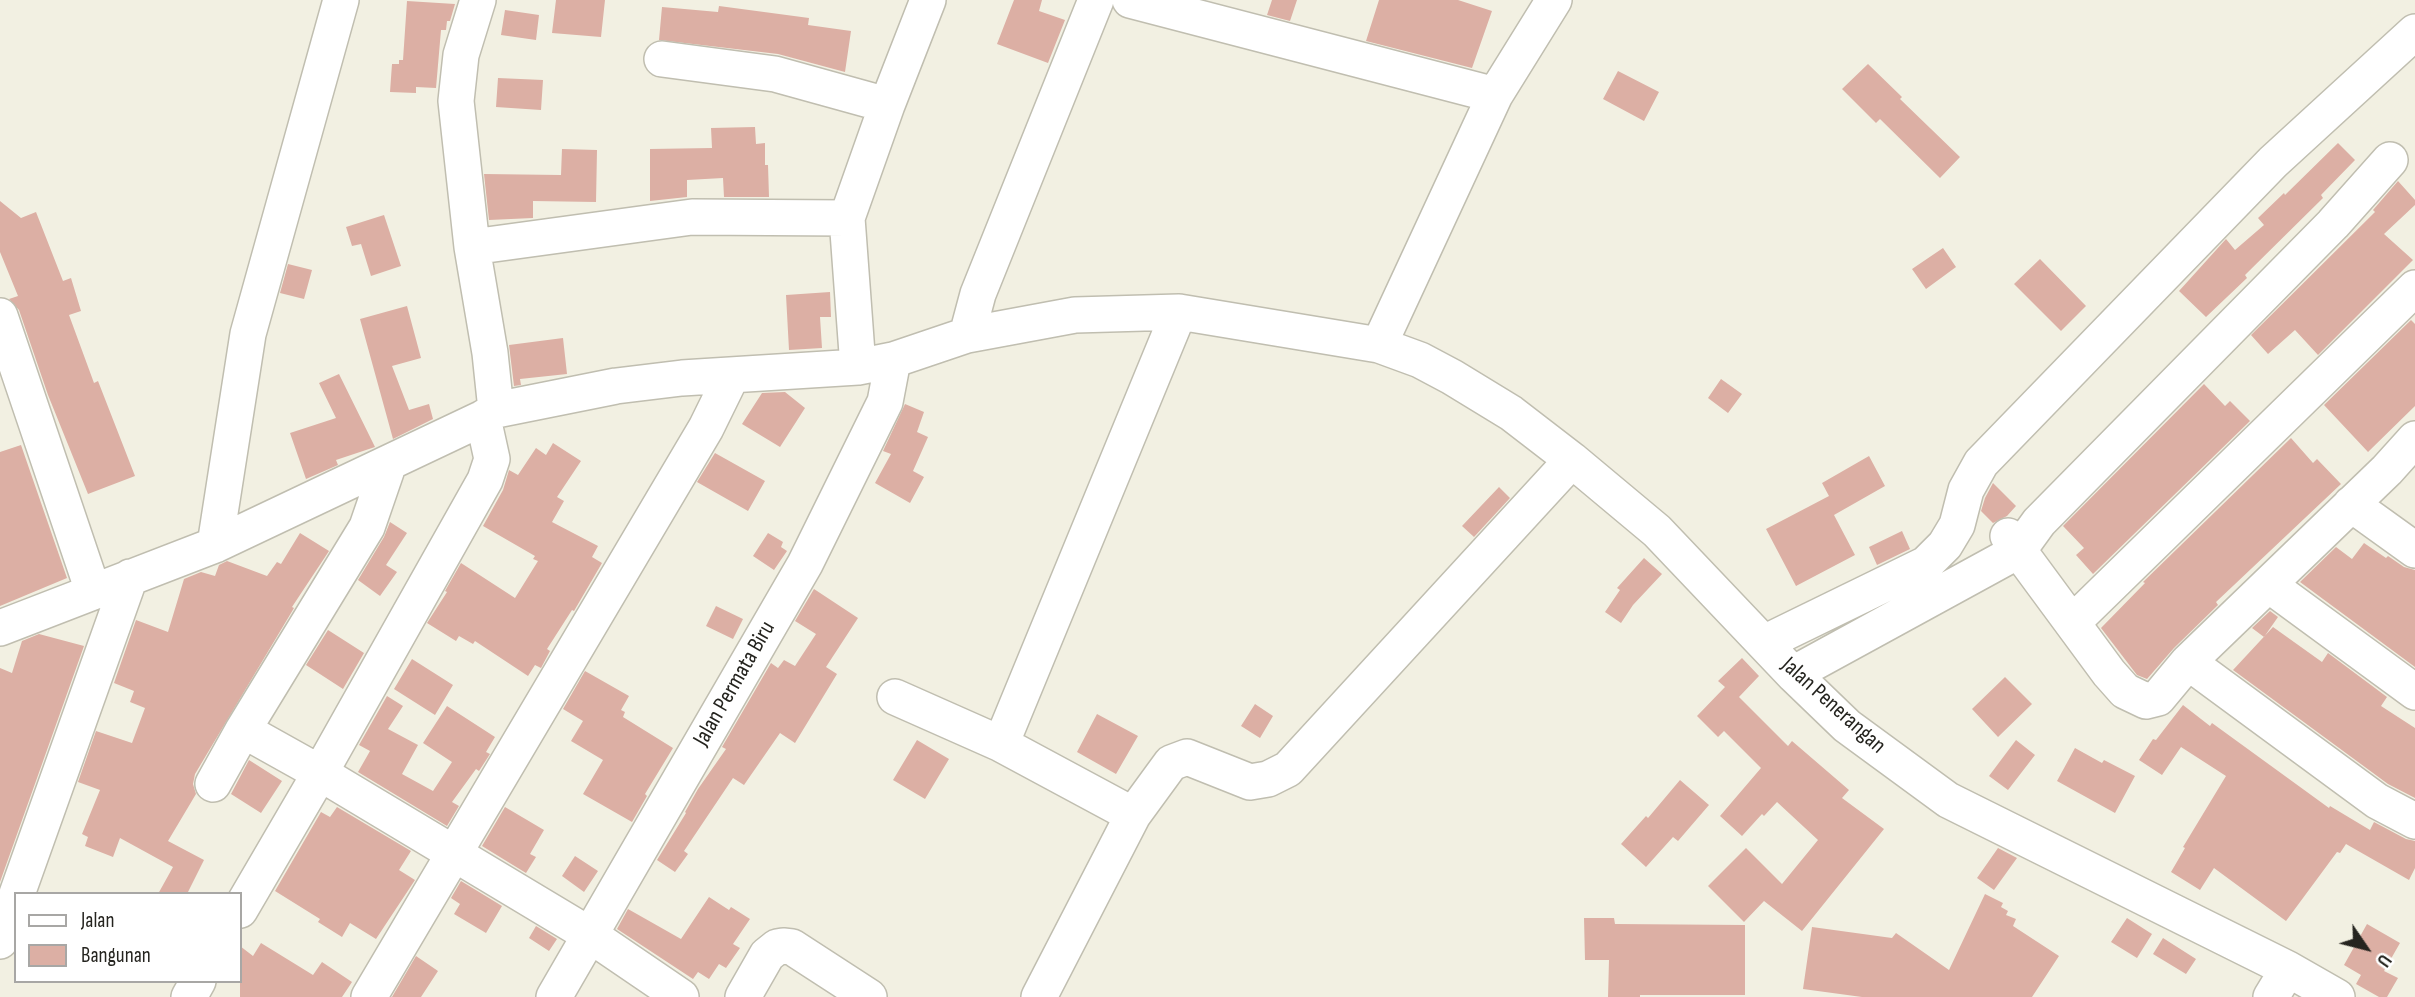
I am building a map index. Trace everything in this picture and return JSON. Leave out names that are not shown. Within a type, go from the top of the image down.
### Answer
[{"type":"street","points":[[215,545],[248,334],[341,0]]},
{"type":"street","points":[[242,907],[485,480],[492,459],[490,353],[472,247],[456,101],[461,55],[478,0]]},
{"type":"street","points":[[858,367],[847,218],[928,0]]},
{"type":"street","points":[[967,335],[978,294],[1096,0]]},
{"type":"street","points":[[1130,0],[1495,95]]},
{"type":"street","points":[[1379,345],[1495,95],[1554,0]]},
{"type":"street","points":[[1779,659],[1926,564],[1945,545],[1957,525],[1966,490],[1981,463],[2273,162],[2415,32]]},
{"type":"street","points":[[662,60],[775,74],[887,105]]},
{"type":"street","points":[[1779,659],[1917,596],[2022,536],[2333,224],[2389,160]]},
{"type":"street","points":[[472,247],[692,216],[847,218]]},
{"type":"street","points":[[2073,622],[2415,288]]},
{"type":"street","points":[[1001,744],[1179,312]]},
{"type":"street","name":"Jalan Penerangan","points":[[0,628],[215,545],[490,414],[616,386],[682,378],[858,367],[893,360],[967,335],[1075,315],[1179,312],[1379,345],[1420,360],[1452,377],[1511,413],[1657,531],[1847,726],[1948,800],[2279,983],[2337,997]]},
{"type":"street","points":[[0,317],[93,591]]},
{"type":"street","name":"Jalan Permata Biru","points":[[554,997],[805,564],[885,401],[893,360]]},
{"type":"street","points":[[369,997],[706,428],[732,375]]},
{"type":"street","points":[[2022,536],[2073,622],[2109,673],[2125,691],[2146,701],[2158,698],[2188,662],[2351,504],[2401,476],[2415,439]]},
{"type":"street","points":[[1039,997],[1133,815],[1171,763],[1187,757],[1250,782],[1268,779],[1288,769],[1572,460]]},
{"type":"street","points":[[213,784],[366,527],[388,463]]},
{"type":"street","points":[[2351,504],[2415,550]]},
{"type":"street","points":[[17,892],[130,577]]},
{"type":"street","points":[[2269,585],[2415,692]]},
{"type":"street","points":[[2188,662],[2377,801],[2415,821]]},
{"type":"street","points":[[895,697],[1001,744],[1133,815]]},
{"type":"street","points":[[243,730],[320,773],[590,935],[681,997]]},
{"type":"street","points":[[0,941],[14,901]]},
{"type":"street","points":[[743,997],[767,955],[783,946],[792,947],[869,997]]},
{"type":"building","points":[[556,0],[605,0],[601,37],[552,33]]},
{"type":"building","points":[[1014,0],[1042,0],[1039,11],[1065,20],[1048,63],[997,44]]},
{"type":"building","points":[[1272,0],[1297,0],[1290,21],[1267,15]]},
{"type":"building","points":[[1379,0],[1458,0],[1492,11],[1472,68],[1366,41]]},
{"type":"building","points":[[407,1],[455,4],[446,30],[441,30],[436,88],[416,87],[416,93],[390,92],[392,64],[399,64],[399,60],[403,60]]},
{"type":"building","points":[[719,6],[809,18],[808,25],[851,31],[845,72],[778,54],[659,40],[662,7],[718,12]]},
{"type":"building","points":[[505,10],[539,15],[536,40],[501,35]]},
{"type":"building","points":[[1868,64],[1960,157],[1940,178],[1880,119],[1876,123],[1842,89]]},
{"type":"building","points":[[1618,71],[1659,92],[1644,121],[1603,99]]},
{"type":"building","points":[[498,78],[543,80],[541,110],[496,107]]},
{"type":"building","points":[[755,127],[756,144],[765,143],[769,197],[724,197],[723,178],[687,180],[687,197],[650,201],[650,149],[712,148],[711,128]]},
{"type":"building","points":[[2338,143],[2355,160],[2321,195],[2323,198],[2206,317],[2179,291],[2226,239],[2235,250],[2264,225],[2258,218]]},
{"type":"building","points":[[562,149],[597,150],[596,202],[533,201],[533,218],[489,220],[484,174],[561,175]]},
{"type":"building","points":[[2398,181],[2415,200],[2415,205],[2384,234],[2413,260],[2318,355],[2295,330],[2268,354],[2251,335],[2375,212],[2373,210]]},
{"type":"building","points":[[0,201],[21,218],[36,212],[63,281],[71,278],[81,311],[69,315],[94,383],[98,381],[135,476],[88,494],[48,395],[19,310],[9,299],[18,296],[0,252]]},
{"type":"building","points":[[384,215],[401,266],[371,276],[361,244],[352,246],[346,227]]},
{"type":"building","points":[[1943,248],[1956,267],[1926,289],[1912,269]]},
{"type":"building","points":[[2040,259],[2086,306],[2061,331],[2014,284]]},
{"type":"building","points":[[288,264],[312,270],[304,299],[280,293]]},
{"type":"building","points":[[830,292],[831,317],[820,317],[822,348],[789,350],[786,295]]},
{"type":"building","points":[[407,306],[421,358],[392,366],[409,410],[429,404],[433,419],[393,439],[360,319]]},
{"type":"building","points":[[2411,320],[2415,324],[2415,406],[2368,452],[2324,405]]},
{"type":"building","points":[[563,338],[567,374],[520,379],[521,385],[514,386],[509,345]]},
{"type":"building","points":[[339,374],[375,447],[336,460],[338,465],[306,479],[290,433],[336,418],[319,383]]},
{"type":"building","points":[[1721,379],[1742,394],[1728,413],[1708,398]]},
{"type":"building","points":[[2204,384],[2225,406],[2230,401],[2250,421],[2093,574],[2076,555],[2084,548],[2063,526]]},
{"type":"building","points":[[785,392],[805,408],[780,447],[742,424],[762,393]]},
{"type":"building","points":[[905,404],[924,412],[917,432],[928,437],[913,471],[924,477],[910,503],[875,483],[891,454],[883,451]]},
{"type":"building","points":[[2291,438],[2313,463],[2317,459],[2341,484],[2216,602],[2218,605],[2147,679],[2137,675],[2101,628],[2145,583],[2143,582]]},
{"type":"building","points":[[553,443],[581,461],[557,497],[564,501],[552,522],[598,546],[592,557],[602,563],[574,611],[572,610],[547,649],[550,651],[541,668],[535,665],[528,676],[475,641],[473,644],[459,636],[456,641],[427,623],[447,592],[445,591],[461,563],[515,598],[538,561],[533,559],[535,556],[483,526],[503,490],[509,470],[518,475],[536,448],[546,455]]},
{"type":"building","points":[[21,445],[67,578],[0,606],[0,452]]},
{"type":"building","points":[[715,453],[765,481],[748,511],[697,482]]},
{"type":"building","points":[[1869,456],[1885,486],[1834,515],[1855,555],[1796,586],[1766,529],[1829,496],[1822,483]]},
{"type":"building","points":[[1993,483],[2016,506],[2007,516],[1993,523],[1981,511]]},
{"type":"building","points":[[1499,487],[1510,498],[1474,537],[1462,526]]},
{"type":"building","points":[[390,522],[407,533],[386,565],[397,572],[380,596],[358,580]]},
{"type":"building","points":[[1902,531],[1910,549],[1877,565],[1869,547]]},
{"type":"building","points":[[300,533],[329,551],[292,607],[294,608],[195,774],[193,784],[196,794],[168,841],[204,860],[188,892],[159,892],[173,867],[120,838],[113,857],[85,846],[88,837],[82,834],[100,790],[78,782],[96,731],[132,743],[145,708],[130,702],[134,691],[114,683],[136,620],[168,632],[184,579],[201,572],[215,576],[219,565],[227,561],[267,576],[277,562],[281,564]]},
{"type":"building","points":[[768,533],[783,542],[781,547],[787,551],[774,570],[753,556]]},
{"type":"building","points":[[2364,543],[2386,558],[2388,556],[2404,567],[2415,570],[2415,667],[2300,582],[2336,547],[2352,559]]},
{"type":"building","points":[[1644,558],[1662,574],[1633,605],[1621,623],[1605,612],[1620,590],[1617,588]]},
{"type":"building","points":[[814,589],[858,618],[826,667],[837,674],[795,743],[780,733],[744,785],[733,778],[684,851],[688,854],[675,872],[657,860],[698,789],[726,749],[722,747],[771,663],[778,668],[784,660],[795,666],[816,634],[795,621]]},
{"type":"building","points":[[716,606],[743,619],[733,639],[706,626]]},
{"type":"building","points":[[2270,611],[2278,617],[2264,637],[2252,628]]},
{"type":"building","points":[[2273,627],[2322,662],[2328,653],[2387,697],[2381,706],[2415,728],[2415,798],[2388,784],[2233,670]]},
{"type":"building","points":[[328,630],[364,653],[343,689],[306,665]]},
{"type":"building","points":[[39,634],[84,646],[0,882],[0,668],[12,673],[22,641]]},
{"type":"building","points":[[1742,658],[1759,676],[1739,697],[1788,746],[1792,741],[1849,790],[1842,798],[1884,829],[1802,931],[1764,901],[1744,922],[1708,886],[1746,848],[1782,884],[1818,840],[1777,802],[1742,836],[1720,816],[1761,768],[1724,731],[1718,737],[1697,716],[1725,687],[1718,681]]},
{"type":"building","points":[[412,659],[453,685],[435,715],[394,689]]},
{"type":"building","points":[[585,671],[629,696],[621,710],[625,712],[623,717],[673,748],[645,794],[647,796],[632,822],[583,794],[603,760],[571,741],[583,721],[563,709]]},
{"type":"building","points":[[2005,677],[2032,704],[1998,737],[1972,709]]},
{"type":"building","points":[[387,696],[403,706],[388,729],[418,745],[402,774],[433,791],[452,762],[423,743],[447,706],[495,737],[486,752],[490,754],[479,771],[476,769],[452,802],[459,806],[447,826],[358,772],[370,751],[359,745]]},
{"type":"building","points":[[1255,704],[1273,716],[1260,738],[1241,726]]},
{"type":"building","points":[[2183,705],[2329,808],[2330,806],[2370,830],[2374,822],[2415,841],[2415,868],[2409,880],[2346,844],[2340,853],[2337,852],[2286,921],[2214,868],[2200,890],[2171,872],[2226,776],[2181,747],[2162,775],[2139,760],[2153,739],[2156,740]]},
{"type":"building","points":[[1097,714],[1138,736],[1116,774],[1077,752]]},
{"type":"building","points":[[917,740],[949,759],[925,799],[893,780]]},
{"type":"building","points":[[2016,740],[2035,755],[2008,790],[1989,776]]},
{"type":"building","points":[[2075,748],[2102,763],[2104,760],[2135,776],[2115,813],[2057,781]]},
{"type":"building","points":[[249,760],[282,781],[261,813],[231,794]]},
{"type":"building","points":[[1680,780],[1709,805],[1678,841],[1673,837],[1646,867],[1621,844],[1646,816],[1648,818]]},
{"type":"building","points":[[337,807],[411,851],[399,870],[415,880],[376,939],[350,923],[342,937],[318,922],[320,919],[275,891],[321,812],[330,817]]},
{"type":"building","points":[[505,807],[544,830],[530,854],[536,857],[526,873],[482,846]]},
{"type":"building","points":[[1998,848],[2017,858],[1994,890],[1977,878]]},
{"type":"building","points":[[575,856],[598,871],[584,892],[562,876]]},
{"type":"building","points":[[461,881],[502,906],[486,933],[454,914],[460,904],[451,898]]},
{"type":"building","points":[[1985,894],[2003,903],[2001,907],[2008,911],[2006,915],[2016,919],[2013,926],[2059,956],[2032,997],[1862,997],[1803,989],[1812,927],[1892,938],[1896,933],[1949,970]]},
{"type":"building","points":[[709,897],[750,919],[733,944],[740,948],[726,968],[719,964],[709,979],[698,972],[693,979],[617,929],[628,909],[681,939]]},
{"type":"building","points":[[1584,918],[1614,918],[1615,924],[1745,925],[1745,995],[1608,997],[1609,960],[1585,960]]},
{"type":"building","points":[[2127,918],[2152,934],[2137,958],[2111,942]]},
{"type":"building","points":[[2367,924],[2400,943],[2384,971],[2398,978],[2387,997],[2379,997],[2356,984],[2361,975],[2344,965]]},
{"type":"building","points":[[536,926],[557,939],[549,951],[529,938]]},
{"type":"building","points":[[2163,938],[2196,959],[2186,974],[2153,954]]},
{"type":"building","points":[[261,943],[313,975],[322,962],[352,982],[342,997],[240,997],[242,948],[253,956]]},
{"type":"building","points":[[416,956],[438,971],[421,997],[392,997]]}]
